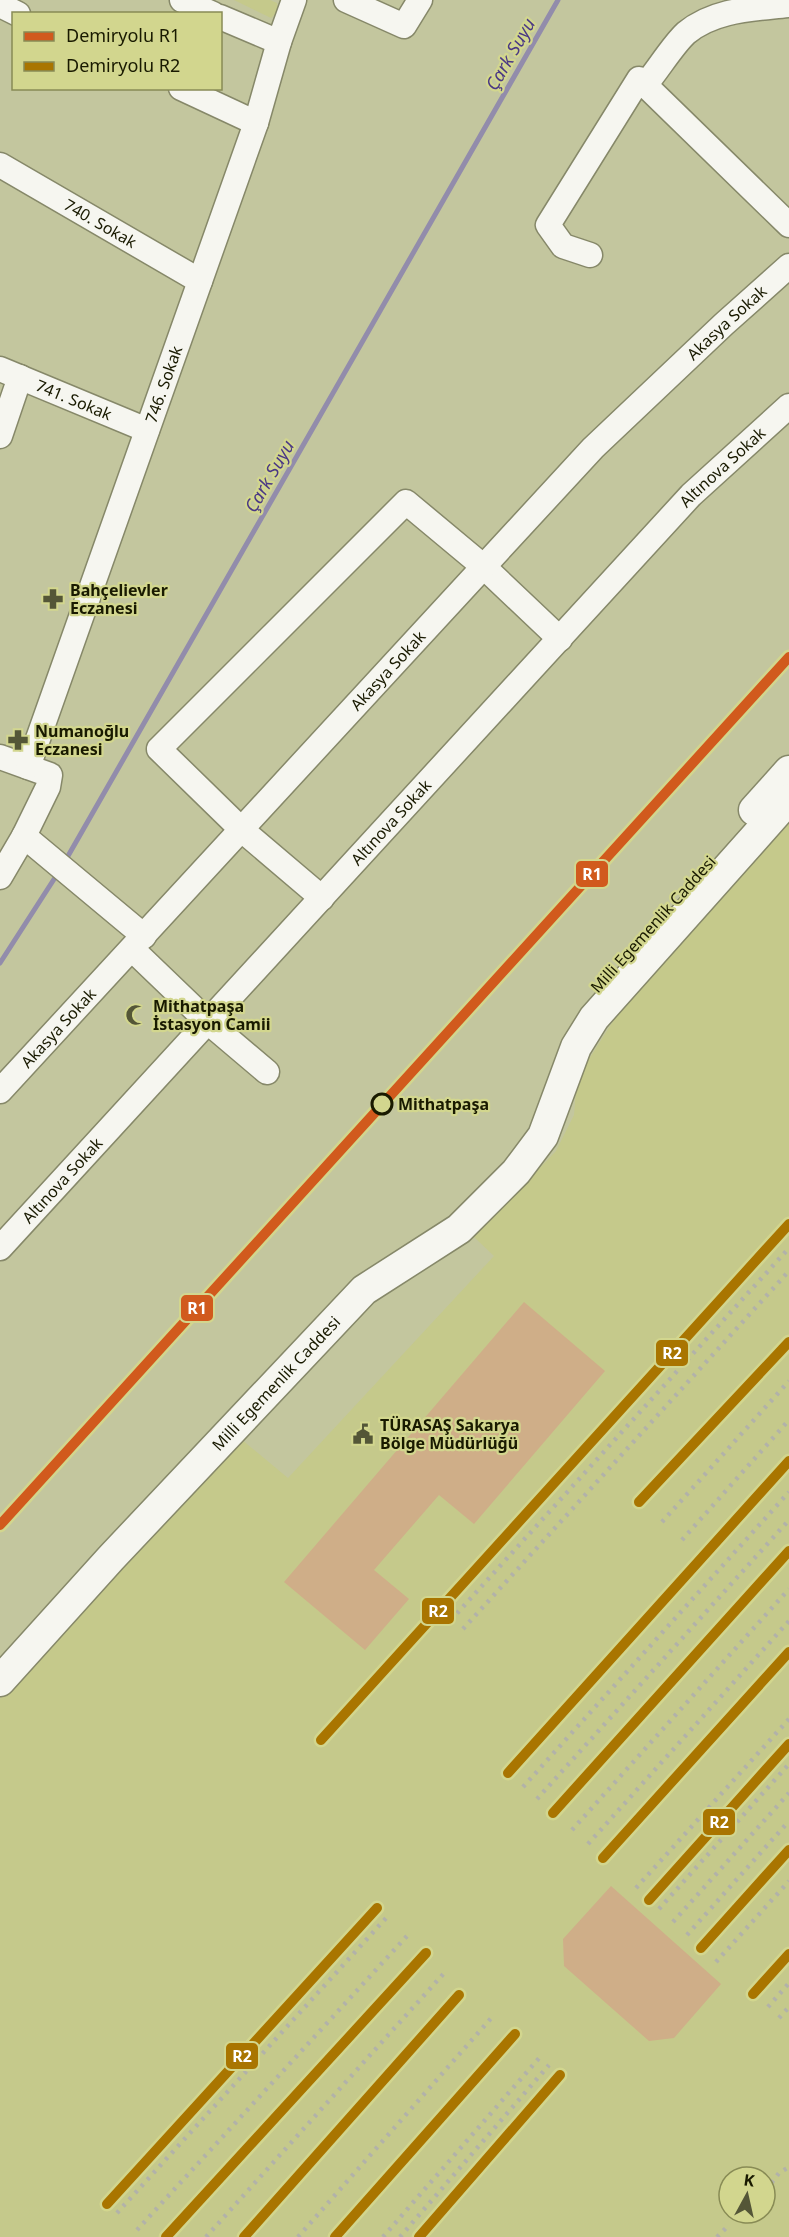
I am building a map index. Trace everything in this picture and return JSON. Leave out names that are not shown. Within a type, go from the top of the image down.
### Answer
[{"type":"main road","name":"Milli Egemenlik Caddesi","points":[[556,1097],[564,1037],[580,1006],[789,771]]},
{"type":"main road","name":"Milli Egemenlik Caddesi","points":[[0,1681],[111,1558],[364,1290],[459,1229],[516,1172],[543,1136],[576,1047],[594,1018],[789,799]]},
{"type":"street","points":[[182,0],[209,12]]},
{"type":"street","name":"746. Sokak","points":[[0,877],[48,787],[39,771],[147,430],[256,123],[279,42],[294,0]]},
{"type":"street","points":[[346,0],[404,26],[420,0]]},
{"type":"street","points":[[0,5],[14,12]]},
{"type":"street","points":[[645,85],[685,34],[709,18],[744,10],[789,5]]},
{"type":"street","points":[[222,17],[279,42]]},
{"type":"street","points":[[590,255],[563,246],[548,225],[639,79],[789,225]]},
{"type":"street","points":[[185,90],[256,123]]},
{"type":"street","name":"740. Sokak","points":[[0,165],[200,281]]},
{"type":"street","name":"Akasya Sokak","points":[[0,1091],[593,448],[724,324],[789,267]]},
{"type":"street","points":[[0,436],[10,373]]},
{"type":"street","name":"741. Sokak","points":[[10,373],[147,430]]},
{"type":"street","name":"Altınova Sokak","points":[[0,1248],[691,495],[789,406]]},
{"type":"street","points":[[322,898],[242,830],[159,749],[406,502],[484,567],[560,639]]},
{"type":"street","points":[[0,757],[39,771]]},
{"type":"street","points":[[19,841],[75,877],[138,943],[208,1022],[267,1072]]},
{"type":"shaded area","points":[[234,0],[270,0],[277,3],[278,11],[271,18]]},
{"type":"shaded area","points":[[789,822],[789,2237],[0,2237],[0,1699],[241,1439],[288,1478],[494,1256],[474,1237],[556,1151],[574,1115],[577,1078],[624,1004]]},
{"type":"shaded area","points":[[524,1302],[605,1371],[474,1524],[439,1495],[374,1570],[409,1599],[365,1650],[284,1582]]},
{"type":"shaded area","points":[[611,1886],[721,1984],[674,2038],[649,2041],[564,1966],[563,1939]]},
{"type":"waterway","name":"Çark Suyu","points":[[64,863],[558,0]]},
{"type":"waterway","name":"Çark Suyu","points":[[0,963],[58,873]]},
{"type":"railway","points":[[321,1740],[789,1224]]},
{"type":"railway","points":[[451,1620],[789,1248]]},
{"type":"railway","points":[[463,1629],[789,1271]]},
{"type":"railway","points":[[639,1502],[789,1342]]},
{"type":"railway","points":[[662,1522],[789,1381]]},
{"type":"railway","points":[[682,1540],[789,1420]]},
{"type":"railway","points":[[508,1773],[789,1461]]},
{"type":"railway","points":[[523,1787],[789,1492]]},
{"type":"railway","points":[[537,1799],[789,1520]]},
{"type":"railway","points":[[553,1813],[789,1551]]},
{"type":"railway","points":[[572,1830],[789,1589]]},
{"type":"railway","points":[[588,1844],[789,1621]]},
{"type":"railway","points":[[603,1858],[789,1652]]},
{"type":"railway","points":[[636,1888],[789,1719]]},
{"type":"railway","points":[[649,1900],[789,1744]]},
{"type":"railway","points":[[659,1909],[789,1764]]},
{"type":"railway","points":[[673,1922],[789,1793]]},
{"type":"railway","points":[[687,1935],[789,1821]]},
{"type":"railway","points":[[701,1948],[789,1850]]},
{"type":"railway","points":[[716,1962],[789,1881]]},
{"type":"railway","points":[[107,2204],[377,1908]]},
{"type":"railway","points":[[117,2213],[387,1917]]},
{"type":"railway","points":[[137,2230],[407,1936]]},
{"type":"railway","points":[[166,2237],[426,1953]]},
{"type":"railway","points":[[753,1994],[789,1954]]},
{"type":"railway","points":[[206,2237],[446,1971]]},
{"type":"railway","points":[[768,2007],[789,1983]]},
{"type":"railway","points":[[244,2237],[465,1988]]},
{"type":"railway","points":[[779,2018],[789,2007]]},
{"type":"railway","points":[[298,2237],[494,2015]]},
{"type":"railway","points":[[335,2237],[515,2034]]},
{"type":"railway","points":[[383,2237],[540,2057]]},
{"type":"railway","points":[[400,2237],[549,2065]]},
{"type":"railway","points":[[419,2237],[560,2075]]},
{"type":"railway","points":[[777,2176],[789,2167]]},
{"type":"railway","points":[[717,2237],[727,2227]]},
{"type":"rail line","name":"R1","points":[[0,1525],[789,657]]},
{"type":"rail line","name":"R2","points":[[321,1740],[789,1224]]},
{"type":"rail line","name":"R2","points":[[639,1502],[789,1342]]},
{"type":"rail line","name":"R2","points":[[508,1773],[789,1461]]},
{"type":"rail line","name":"R2","points":[[553,1813],[789,1551]]},
{"type":"rail line","name":"R2","points":[[603,1858],[789,1652]]},
{"type":"rail line","name":"R2","points":[[649,1900],[789,1744]]},
{"type":"rail line","name":"R2","points":[[701,1948],[789,1850]]},
{"type":"rail line","name":"R2","points":[[107,2204],[377,1908]]},
{"type":"rail line","name":"R2","points":[[166,2237],[426,1953]]},
{"type":"rail line","name":"R2","points":[[753,1994],[789,1954]]},
{"type":"rail line","name":"R2","points":[[244,2237],[459,1995]]},
{"type":"rail line","name":"R2","points":[[335,2237],[515,2034]]},
{"type":"rail line","name":"R2","points":[[419,2237],[560,2075]]},
{"type":"place","name":"Bahçelievler Eczanesi","points":[[53,599]]},
{"type":"place","name":"Numanoğlu Eczanesi","points":[[18,740]]},
{"type":"place","name":"Mithatpaşa İstasyon Camii","points":[[136,1015]]},
{"type":"place","name":"Mithatpaşa","points":[[382,1104]]},
{"type":"place","name":"TÜRASAŞ Sakarya Bölge Müdürlüğü","points":[[363,1434]]}]
